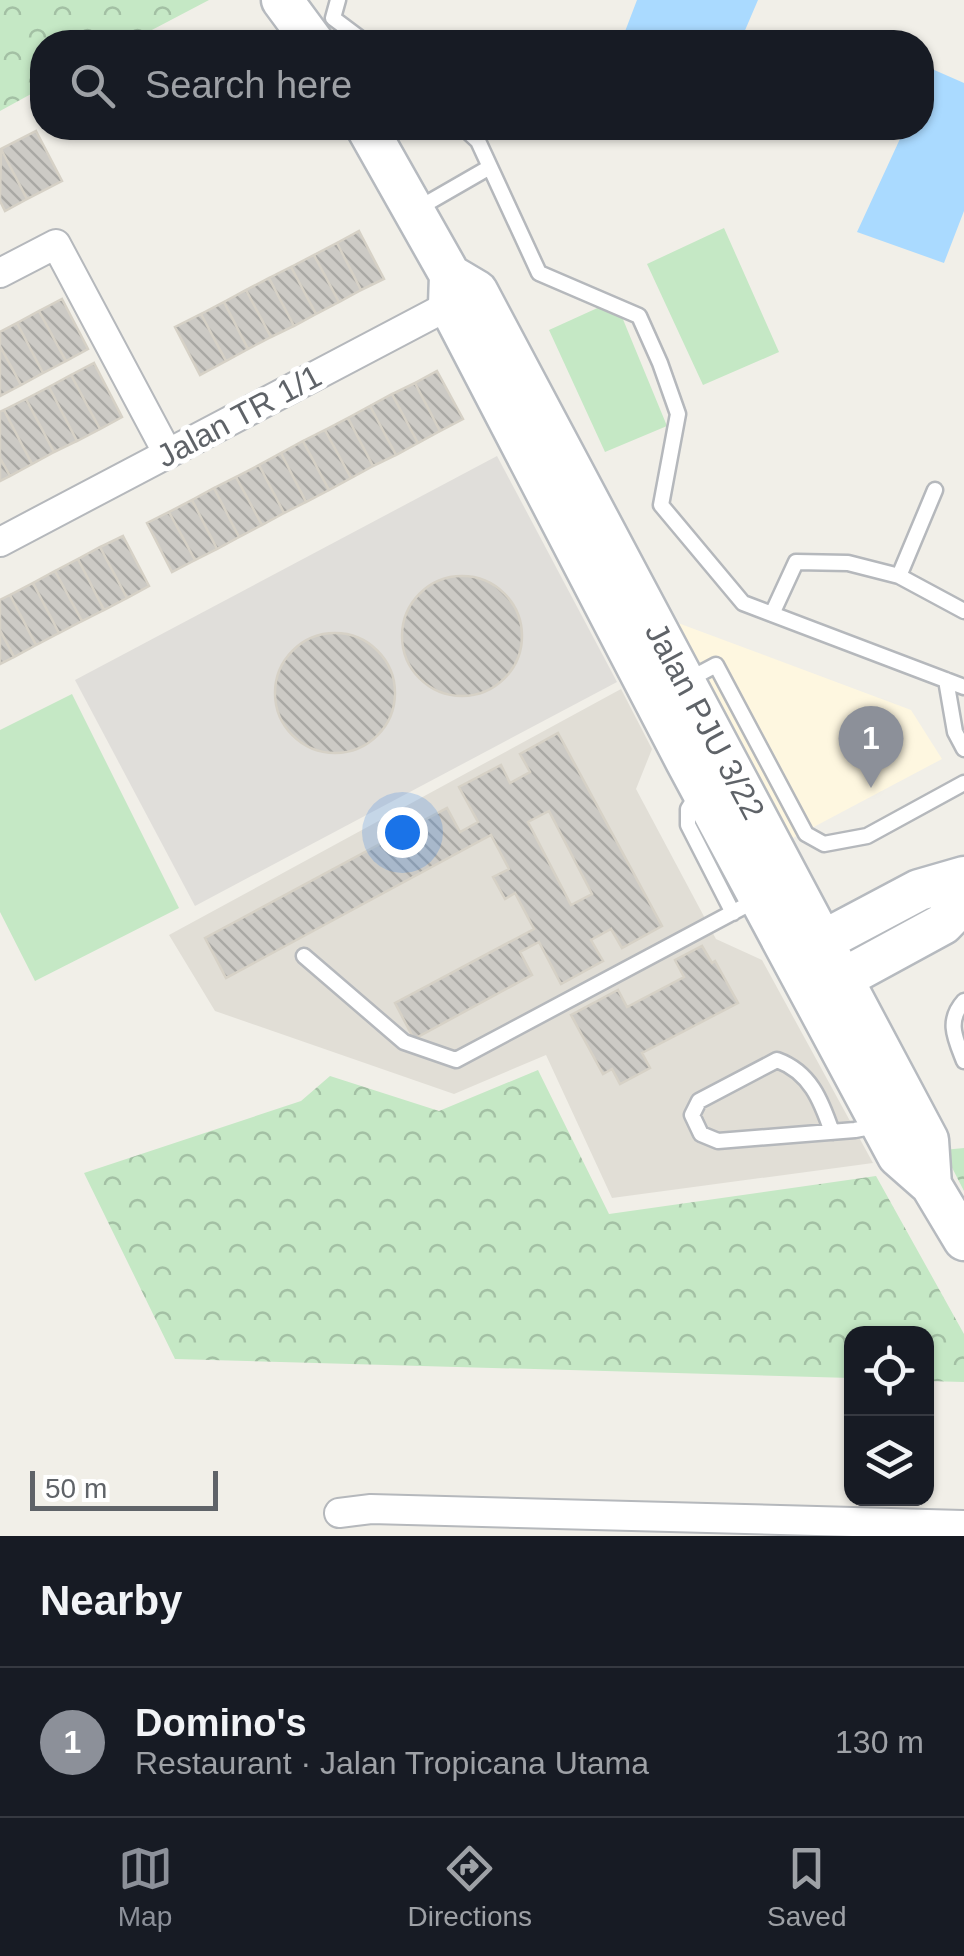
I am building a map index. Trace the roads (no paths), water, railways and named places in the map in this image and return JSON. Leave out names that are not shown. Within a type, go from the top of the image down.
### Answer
[{"type":"street","points":[[282,0],[304,30]]},
{"type":"street","name":"Jalan PJU 3/22","points":[[373,140],[683,682],[828,986],[928,1140],[931,1185]]},
{"type":"street","points":[[0,273],[56,244],[168,454]]},
{"type":"street","name":"Jalan PJU 3/22","points":[[459,290],[701,787],[747,906],[808,949]]},
{"type":"street","name":"Jalan TR 1/1","points":[[0,542],[168,454],[459,290]]},
{"type":"street","points":[[808,949],[920,890],[964,877]]},
{"type":"street","points":[[828,986],[943,924],[964,902]]},
{"type":"street","name":"Jalan PJU 3/22","points":[[828,986],[898,1156],[931,1185],[964,1240]]},
{"type":"street","points":[[339,1512],[964,1525]]},
{"type":"lane","points":[[338,0],[333,18],[348,30]]},
{"type":"lane","points":[[477,140],[540,273],[639,316],[678,414],[661,506],[743,603],[964,686]]},
{"type":"lane","points":[[414,211],[490,167]]},
{"type":"lane","points":[[900,576],[935,490]]},
{"type":"lane","points":[[772,614],[796,562],[848,564],[900,576],[964,611]]},
{"type":"lane","points":[[683,682],[716,665],[806,834],[824,844],[867,836],[964,784]]},
{"type":"lane","points":[[946,680],[955,732],[964,748]]},
{"type":"lane","points":[[304,956],[404,1042],[456,1060],[747,906]]},
{"type":"lane","points":[[964,1001],[954,1012],[952,1029],[964,1061]]},
{"type":"lane","points":[[832,1132],[812,1085],[796,1067],[777,1060],[699,1102],[692,1115],[701,1134],[718,1141],[832,1132],[882,1125]]},
{"type":"water","points":[[637,0],[758,0],[745,30],[626,30]]},
{"type":"water","points":[[934,70],[964,83],[964,211],[944,263],[857,232],[899,140],[934,140]]},
{"type":"place","name":"Domino's","points":[[871,788]]}]
